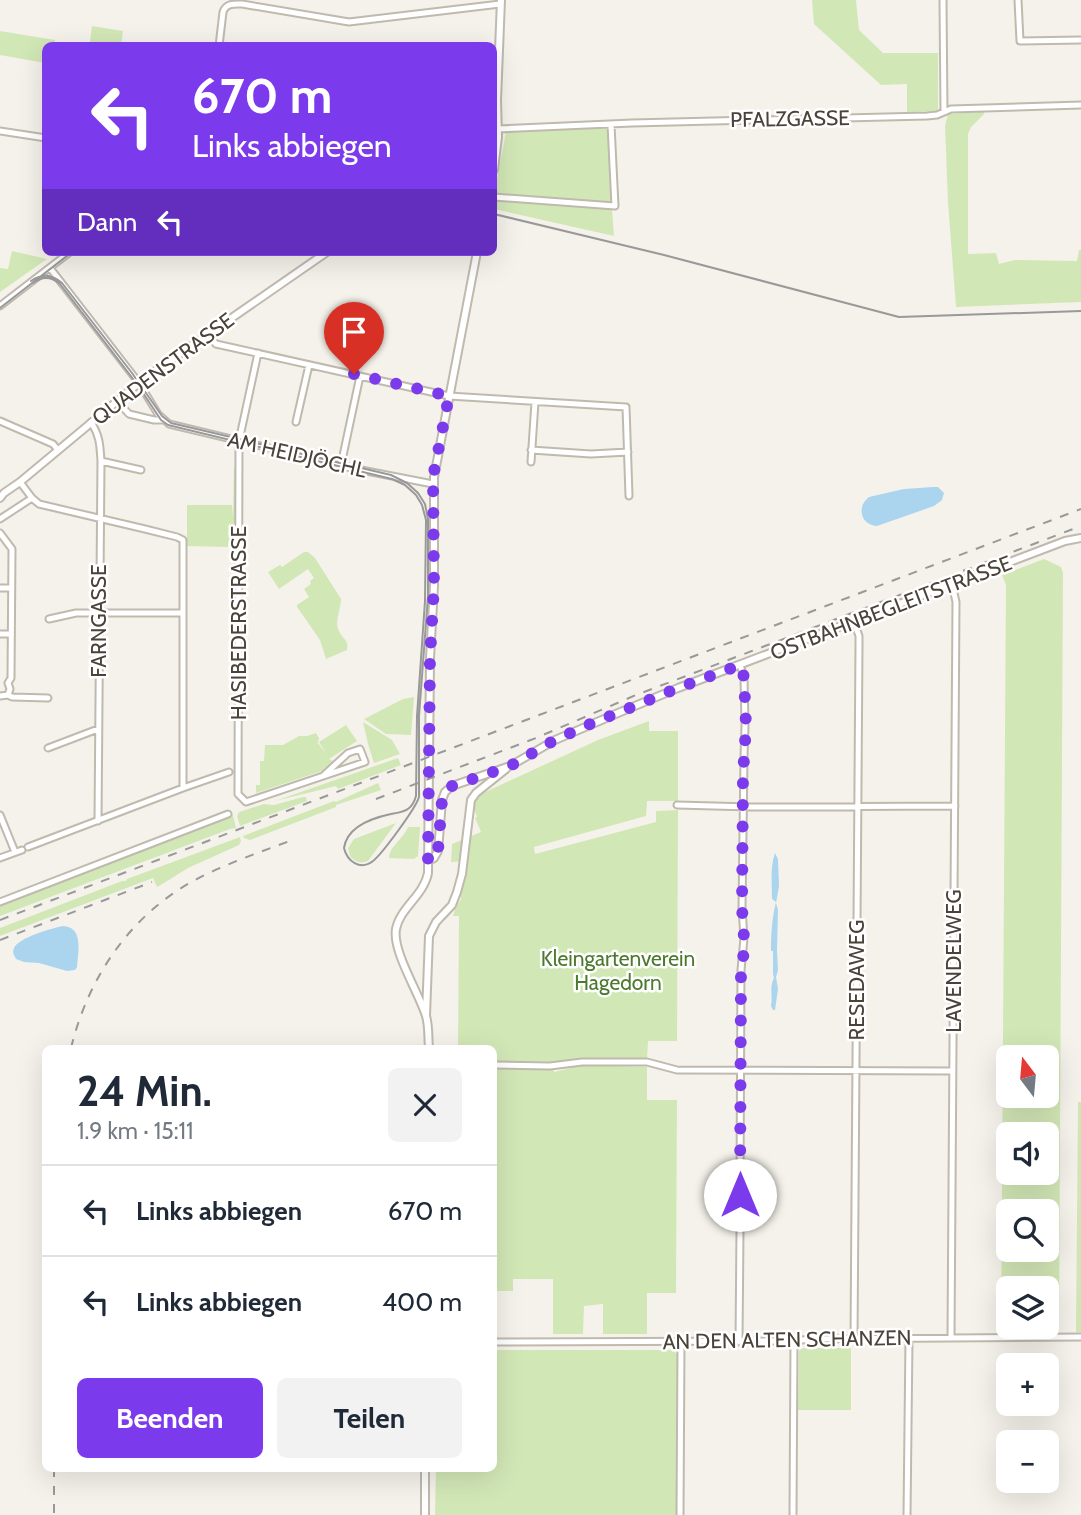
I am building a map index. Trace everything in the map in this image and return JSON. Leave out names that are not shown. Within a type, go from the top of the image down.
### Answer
[{"type":"street","points":[[943,0],[944,112]]},
{"type":"street","points":[[1018,0],[1020,41],[1081,40]]},
{"type":"street","points":[[219,42],[223,12],[228,5],[242,4],[349,22],[501,2],[497,100]]},
{"type":"street","name":"PFALZGASSE","points":[[497,131],[927,116],[951,109],[1081,105]]},
{"type":"street","points":[[497,197],[615,206],[611,125]]},
{"type":"street","points":[[0,131],[42,137]]},
{"type":"street","points":[[0,306],[65,256]]},
{"type":"street","name":"QUADENSTRASSE","points":[[1,495],[139,383],[321,256]]},
{"type":"street","points":[[427,1045],[426,1017],[397,942],[396,927],[425,883],[428,861],[430,658],[434,586],[433,484],[476,256]]},
{"type":"street","points":[[50,268],[139,383],[163,420]]},
{"type":"street","points":[[207,334],[216,344],[449,396],[626,407],[629,496]]},
{"type":"street","name":"HASIBEDERSTRASSE","points":[[258,353],[239,441],[237,789],[246,802],[323,776]]},
{"type":"street","points":[[296,422],[309,365]]},
{"type":"street","points":[[341,465],[359,376]]},
{"type":"street","name":"AM HEIDJÖCHL","points":[[117,401],[129,414],[163,420],[174,426],[433,484]]},
{"type":"street","points":[[531,462],[534,402]]},
{"type":"street","points":[[0,421],[52,444],[58,450]]},
{"type":"street","name":"FARNGASSE","points":[[91,422],[100,442],[101,461],[98,821]]},
{"type":"street","points":[[531,450],[591,454],[628,452]]},
{"type":"street","points":[[101,461],[141,470]]},
{"type":"street","points":[[20,482],[39,504],[183,540],[183,788]]},
{"type":"street","points":[[0,519],[32,498]]},
{"type":"street","points":[[0,533],[12,549],[11,678],[8,695]]},
{"type":"street","name":"OSTBAHNBEGLEITSTRASSE","points":[[426,1017],[429,936],[436,922],[452,905],[457,892],[462,874],[471,800],[510,766],[555,740],[678,688],[1065,541],[1081,538]]},
{"type":"street","name":"LAVENDELWEG","points":[[951,1337],[956,603],[952,584]]},
{"type":"street","points":[[0,588],[11,588]]},
{"type":"street","points":[[49,619],[76,613],[183,613]]},
{"type":"street","name":"RESEDAWEG","points":[[854,622],[859,636],[854,1339]]},
{"type":"street","points":[[0,634],[11,634]]},
{"type":"street","points":[[739,1342],[740,1230],[743,1209],[740,1192],[741,970],[744,938],[742,908],[746,726],[744,677],[740,665]]},
{"type":"street","points":[[0,685],[8,684]]},
{"type":"street","points":[[0,696],[48,698]]},
{"type":"street","points":[[48,748],[98,729]]},
{"type":"street","points":[[360,749],[365,762],[323,776],[348,753],[360,749]]},
{"type":"street","name":"OSTBAHNBEGLEITSTRASSE","points":[[428,861],[434,858],[439,848],[442,800],[447,789],[510,766]]},
{"type":"street","points":[[0,858],[229,772]]},
{"type":"street","points":[[677,805],[955,806]]},
{"type":"street","points":[[0,902],[228,814]]},
{"type":"street","points":[[0,815],[15,852]]},
{"type":"street","points":[[497,1065],[647,1062],[670,1070],[953,1071]]},
{"type":"street","name":"AN DEN ALTEN SCHANZEN","points":[[497,1342],[1081,1337]]},
{"type":"street","points":[[907,1515],[909,1339]]},
{"type":"street","points":[[793,1515],[794,1341]]},
{"type":"street","points":[[680,1515],[681,1342]]},
{"type":"street","points":[[425,1472],[425,1515]]},
{"type":"green space","points":[[812,0],[856,0],[859,30],[883,53],[938,53],[937,111],[907,112],[907,84],[881,85],[814,24]]},
{"type":"green space","points":[[92,26],[123,31],[121,42],[90,42]]},
{"type":"green space","points":[[0,31],[55,40],[42,42],[42,62],[0,55]]},
{"type":"green space","points":[[976,109],[984,109],[984,114],[968,134],[968,254],[996,253],[999,264],[1015,260],[1077,261],[1081,250],[1081,302],[956,307],[945,126],[948,114],[976,112]]},
{"type":"green space","points":[[608,128],[612,203],[497,195],[497,179],[506,132]]},
{"type":"green space","points":[[497,198],[612,209],[614,236],[497,210]]},
{"type":"green space","points":[[12,251],[47,259],[0,292],[0,268],[8,269]]},
{"type":"green space","points":[[234,467],[235,552],[233,539],[228,547],[187,546],[187,505],[232,505],[233,516]]},
{"type":"green space","points":[[304,552],[315,558],[341,599],[337,626],[346,641],[347,650],[326,659],[320,640],[297,607],[309,597],[304,589],[314,578],[308,569],[279,589],[268,572],[280,565],[282,567]]},
{"type":"green space","points":[[1044,559],[1061,567],[1063,573],[1059,1332],[1059,1276],[1001,1276],[1001,1262],[1059,1262],[1059,1199],[1002,1199],[1002,1185],[1059,1185],[1059,1122],[1002,1122],[1002,1108],[1059,1108],[1059,1045],[1003,1045],[1006,585],[1002,575]]},
{"type":"green space","points":[[414,697],[411,735],[386,734],[364,719],[403,699]]},
{"type":"green space","name":"Kleingartenverein Hagedorn","points":[[649,721],[649,731],[678,731],[678,801],[647,801],[646,816],[534,847],[535,854],[656,822],[656,811],[678,810],[677,1041],[648,1041],[647,1060],[583,1058],[561,1062],[497,1061],[497,1045],[458,1045],[459,916],[453,916],[461,899],[465,861],[451,862],[452,844],[481,832],[472,804],[481,794],[598,740]]},
{"type":"green space","points":[[363,722],[392,740],[400,754],[374,763]]},
{"type":"green space","points":[[346,725],[357,741],[329,759],[333,761],[322,771],[256,793],[256,785],[260,785],[260,761],[264,761],[265,745],[283,745],[299,736],[316,733],[318,743],[327,755],[319,742]]},
{"type":"green space","points":[[398,758],[401,765],[338,789],[336,786],[275,801]]},
{"type":"green space","points":[[378,783],[381,790],[250,840],[243,836],[336,802]]},
{"type":"green space","points":[[306,797],[307,801],[240,826],[237,816],[239,812]]},
{"type":"green space","points":[[233,815],[236,828],[0,916],[0,905]]},
{"type":"green space","points":[[396,823],[368,861],[358,862],[350,856],[348,848],[354,839]]},
{"type":"green space","points":[[408,827],[420,827],[418,856],[414,859],[389,858],[391,850]]},
{"type":"green space","points":[[240,837],[239,845],[188,868],[157,887],[153,878],[0,936],[0,928]]},
{"type":"green space","points":[[583,1065],[647,1067],[647,1100],[677,1100],[676,1293],[647,1293],[647,1334],[603,1334],[603,1304],[584,1306],[583,1334],[553,1334],[553,1279],[513,1279],[513,1291],[497,1291],[497,1069],[501,1067],[553,1068],[554,1072]]},
{"type":"green space","points":[[1078,1102],[1081,1102],[1081,1332],[1076,1332]]},
{"type":"green space","points":[[802,1348],[851,1348],[851,1410],[798,1410],[799,1351]]},
{"type":"green space","points":[[497,1350],[673,1350],[678,1355],[676,1515],[435,1515],[436,1472],[497,1472]]},
{"type":"water","points":[[938,487],[944,493],[942,500],[934,506],[877,526],[867,522],[862,515],[863,506],[869,497],[904,489]]},
{"type":"water","points":[[775,853],[778,859],[779,886],[776,903],[778,989],[773,1010],[771,938],[776,902],[772,899],[772,864]]},
{"type":"water","points":[[63,926],[70,927],[77,935],[75,970],[67,971],[16,959],[13,950],[17,944],[28,937]]},
{"type":"tram line","points":[[497,215],[664,255],[899,317],[1081,311]]},
{"type":"tram line","points":[[0,308],[67,256]]},
{"type":"tram line","points":[[31,281],[47,276],[62,283],[162,416],[171,423],[391,475],[407,483],[425,504],[428,519],[428,596],[419,716],[419,797],[391,841],[368,864],[359,865],[348,857],[344,848],[350,834],[369,821],[406,810],[416,796],[417,716],[425,601],[426,520],[422,505],[405,485],[392,479],[168,425],[161,420],[137,384],[60,284],[46,278],[33,283]]},
{"type":"railway","points":[[0,920],[1081,509]]},
{"type":"railway","points":[[376,799],[536,738],[636,695],[1081,526]]},
{"type":"railway","points":[[72,1045],[88,997],[101,973],[115,951],[151,911],[195,880],[295,839]]},
{"type":"railway","points":[[0,940],[152,882]]},
{"type":"railway","points":[[54,1472],[54,1515]]},
{"type":"route","points":[[354,374],[449,396],[433,477],[434,586],[430,658],[428,861],[434,858],[438,851],[442,800],[447,789],[510,766],[588,725],[740,665],[744,677],[746,738],[743,775],[744,938],[741,970],[740,1195]]}]
